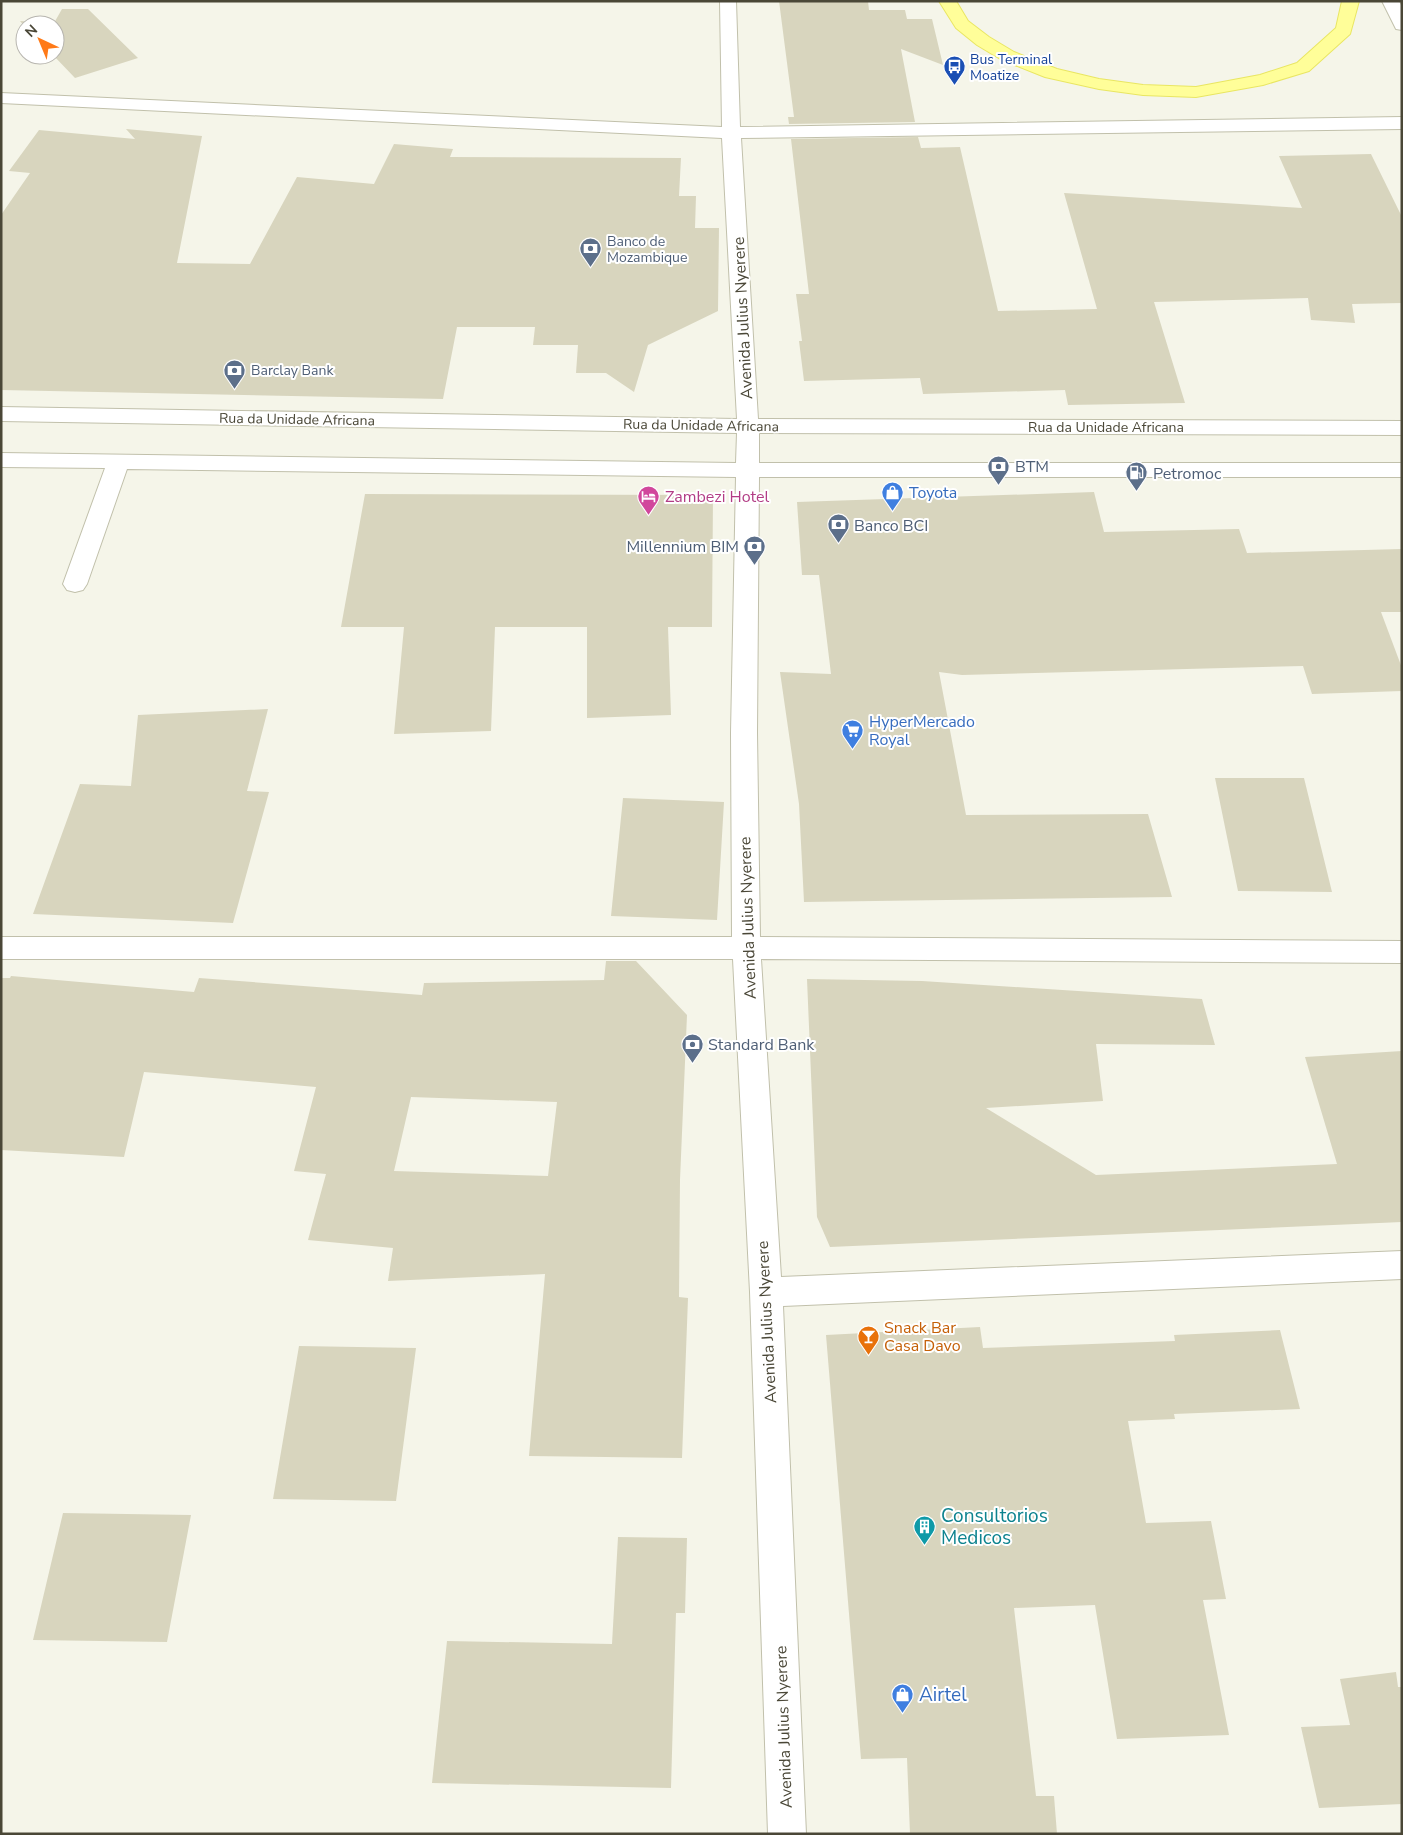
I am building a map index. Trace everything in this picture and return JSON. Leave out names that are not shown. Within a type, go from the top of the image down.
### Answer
[{"type":"main road","points":[[947,1],[962,24],[983,42],[1008,56],[1051,73],[1099,84],[1143,90],[1196,92],[1263,80],[1303,67],[1344,30],[1351,1]]},
{"type":"street","name":"Avenida Julius Nyerere","points":[[728,1],[731,133],[748,426],[744,733],[746,948],[766,1292],[787,1834]]},
{"type":"street","points":[[1390,1],[1402,25]]},
{"type":"street","points":[[1,98],[731,133],[1402,123]]},
{"type":"street","name":"Rua da Unidade Africana","points":[[1,414],[748,426],[1402,428]]},
{"type":"street","points":[[1,460],[747,470],[1402,470]]},
{"type":"street","points":[[75,584],[118,462]]},
{"type":"street","points":[[1,948],[746,948],[1402,952]]},
{"type":"street","points":[[766,1292],[1402,1265]]},
{"type":"building","points":[[779,1],[868,1],[869,10],[905,10],[907,19],[932,19],[943,65],[901,49],[915,122],[789,124],[788,117],[794,117]]},
{"type":"building","points":[[62,9],[88,9],[138,58],[75,78],[63,65],[65,65],[65,15],[59,15]]},
{"type":"building","points":[[126,129],[202,136],[177,263],[250,264],[297,177],[374,184],[394,144],[453,149],[450,157],[681,158],[679,196],[696,196],[695,228],[719,228],[718,311],[648,345],[634,392],[606,373],[576,373],[578,345],[533,345],[535,327],[457,327],[443,399],[1,390],[1,215],[30,173],[9,171],[39,130],[135,139]]},
{"type":"building","points":[[918,137],[921,148],[960,147],[998,311],[1097,309],[1064,193],[1302,208],[1279,156],[1371,154],[1402,217],[1402,303],[1352,304],[1355,323],[1311,320],[1308,298],[1154,302],[1185,403],[1068,405],[1065,390],[923,394],[920,378],[804,381],[799,341],[802,341],[796,294],[809,294],[791,139]]},
{"type":"building","points":[[1094,492],[1104,532],[1239,529],[1247,553],[1402,549],[1402,612],[1381,612],[1402,668],[1402,691],[1312,694],[1303,666],[962,675],[939,672],[966,815],[1148,814],[1172,897],[804,902],[799,804],[780,672],[831,674],[819,575],[802,575],[797,502]]},
{"type":"building","points":[[365,494],[713,495],[712,627],[668,627],[671,715],[587,718],[587,627],[495,627],[491,731],[394,734],[404,627],[341,627]]},
{"type":"building","points":[[268,709],[247,791],[269,792],[233,923],[33,914],[80,784],[131,786],[138,715]]},
{"type":"building","points":[[1215,778],[1304,778],[1332,892],[1238,891]]},
{"type":"building","points":[[623,798],[724,802],[717,920],[611,916]]},
{"type":"building","points":[[606,961],[636,961],[687,1015],[680,1180],[679,1297],[688,1298],[682,1458],[529,1456],[545,1274],[388,1281],[393,1248],[308,1240],[326,1174],[294,1171],[316,1087],[144,1072],[124,1157],[1,1150],[1,978],[10,978],[11,976],[194,992],[199,978],[422,995],[424,983],[604,980]],"holes":[[[411,1097],[557,1102],[548,1176],[394,1171]]]},
{"type":"building","points":[[807,979],[922,981],[1202,999],[1215,1045],[1096,1044],[1103,1101],[986,1108],[1096,1175],[1337,1164],[1305,1057],[1402,1051],[1402,1222],[830,1247],[817,1217]]},
{"type":"building","points":[[980,1327],[983,1348],[1175,1341],[1174,1335],[1280,1330],[1300,1409],[1174,1414],[1175,1419],[1128,1421],[1146,1523],[1211,1521],[1226,1599],[1203,1600],[1229,1735],[1117,1739],[1095,1605],[1014,1608],[1036,1796],[1054,1796],[1057,1834],[910,1834],[907,1758],[861,1759],[826,1335]]},
{"type":"building","points":[[299,1346],[416,1348],[396,1501],[273,1499]]},
{"type":"building","points":[[63,1513],[191,1515],[167,1642],[33,1640]]},
{"type":"building","points":[[618,1537],[687,1538],[685,1613],[676,1613],[671,1788],[432,1783],[447,1641],[612,1644]]},
{"type":"building","points":[[1396,1672],[1398,1687],[1402,1687],[1402,1804],[1319,1808],[1301,1727],[1350,1725],[1340,1679]]},
{"type":"place","name":"Bus Terminal Moatize","points":[[954,86]]},
{"type":"place","name":"Banco de Mozambique","points":[[591,268]]},
{"type":"place","name":"Barclay Bank","points":[[235,389]]},
{"type":"place","name":"BTM","points":[[999,485]]},
{"type":"place","name":"Petromoc","points":[[1137,492]]},
{"type":"place","name":"Toyota","points":[[893,511]]},
{"type":"place","name":"Zambezi Hotel","points":[[649,515]]},
{"type":"place","name":"Banco BCI","points":[[838,544]]},
{"type":"place","name":"Millennium BIM","points":[[755,565]]},
{"type":"place","name":"HyperMercado Royal","points":[[853,749]]},
{"type":"place","name":"Standard Bank","points":[[692,1063]]},
{"type":"place","name":"Snack Bar Casa Davo","points":[[868,1355]]},
{"type":"place","name":"Consultorios Medicos","points":[[925,1545]]},
{"type":"place","name":"Airtel","points":[[903,1713]]}]
